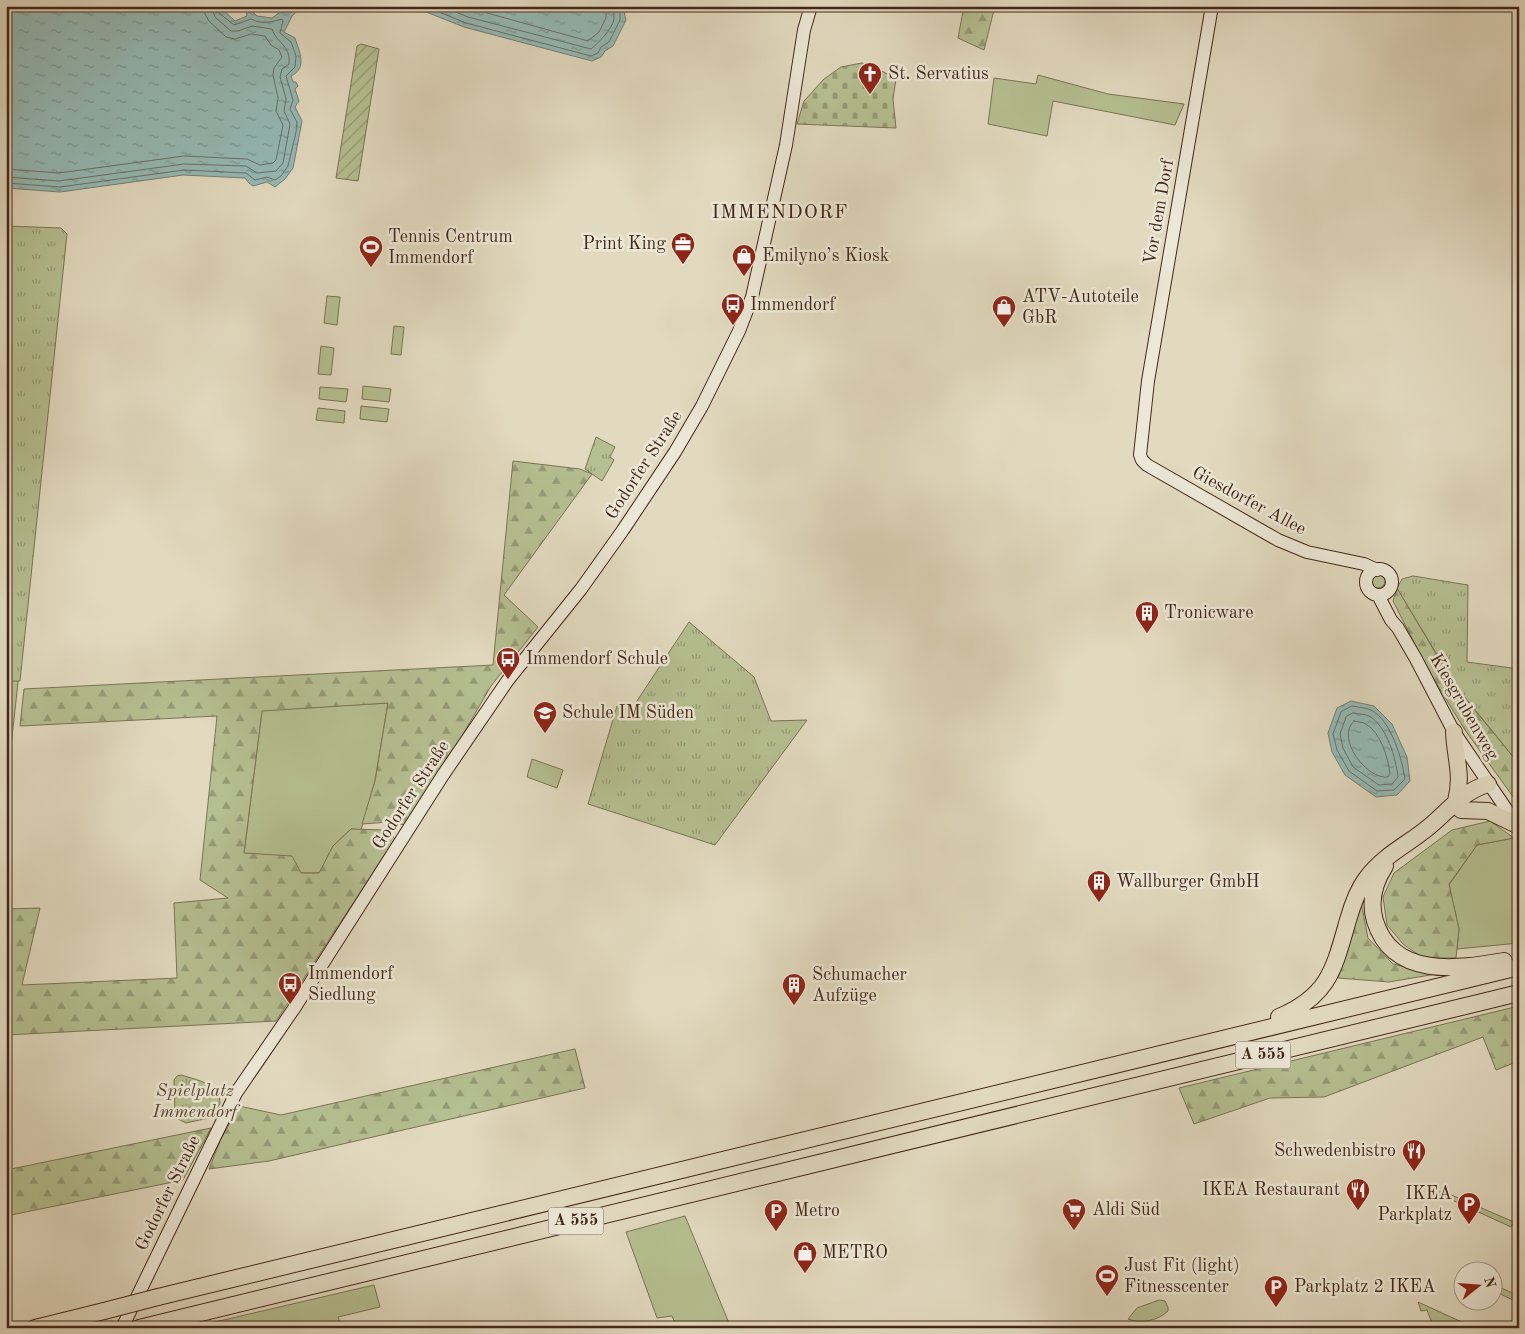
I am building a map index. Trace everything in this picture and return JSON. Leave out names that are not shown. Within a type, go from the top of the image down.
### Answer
[{"type":"highway","points":[[1454,732],[1460,781],[1459,806]]},
{"type":"highway","points":[[1234,1036],[1298,1009],[1313,997],[1326,983],[1336,961],[1353,902],[1366,879],[1383,860],[1459,806],[1472,790],[1488,784]]},
{"type":"highway","points":[[1459,806],[1488,811],[1518,826]]},
{"type":"highway","points":[[1401,847],[1379,876],[1373,898],[1372,909],[1378,929],[1391,948],[1410,960],[1436,967],[1459,967],[1519,958]]},
{"type":"highway","name":"A 555","points":[[35,1328],[1519,967]]},
{"type":"highway","name":"A 555","points":[[141,1327],[1519,993]]},
{"type":"street","name":"Godorfer Straße","points":[[122,1328],[236,1093],[295,1007],[443,775],[508,680],[581,589],[675,452],[702,406],[739,331],[752,297],[786,145],[804,30],[811,6]]},
{"type":"street","name":"Vor dem Dorf","points":[[1140,455],[1148,381],[1212,6]]},
{"type":"street","name":"Giesdorfer Allee","points":[[1140,455],[1147,465],[1278,540],[1307,552],[1364,564],[1372,574]]},
{"type":"street","points":[[1384,571],[1390,576],[1392,582],[1383,593],[1372,593],[1368,588],[1372,574],[1384,571]]},
{"type":"street","name":"Kiesgrubenweg","points":[[1383,593],[1398,616],[1398,628],[1454,732],[1518,826]]},
{"type":"green space","points":[[964,6],[995,6],[984,50],[958,38]]},
{"type":"green space","points":[[361,44],[379,49],[358,181],[336,178],[357,46]]},
{"type":"green space","points":[[862,63],[896,79],[893,99],[896,128],[797,124],[804,101],[824,79],[841,67]]},
{"type":"green space","points":[[1038,75],[1108,94],[1184,104],[1175,125],[1053,101],[1047,136],[988,124],[994,78],[1036,84]]},
{"type":"green space","points":[[6,226],[61,228],[67,234],[20,681],[6,681]]},
{"type":"green space","points":[[327,296],[340,297],[337,325],[324,323]]},
{"type":"green space","points":[[394,326],[404,327],[401,355],[391,354]]},
{"type":"green space","points":[[321,346],[334,348],[331,375],[318,374]]},
{"type":"green space","points":[[363,386],[391,389],[389,402],[362,399]]},
{"type":"green space","points":[[320,387],[348,389],[346,402],[319,399]]},
{"type":"green space","points":[[361,406],[389,409],[387,422],[360,419]]},
{"type":"green space","points":[[318,408],[345,411],[344,423],[316,420]]},
{"type":"green space","points":[[596,437],[615,447],[610,457],[614,460],[602,481],[585,469]]},
{"type":"green space","points":[[513,461],[580,469],[592,474],[504,595],[538,627],[491,686],[452,753],[404,825],[390,822],[362,824],[375,781],[388,703],[262,711],[244,853],[292,856],[301,873],[319,873],[333,846],[351,829],[387,830],[395,839],[276,1021],[6,1035],[6,909],[40,908],[22,985],[177,978],[174,903],[228,898],[200,880],[217,716],[20,726],[24,689],[493,665]]},
{"type":"green space","points":[[35,527],[6,792],[6,528]]},
{"type":"green space","points":[[1375,574],[1381,574],[1385,581],[1381,588],[1375,588],[1371,584],[1371,578]]},
{"type":"green space","points":[[1413,576],[1468,585],[1467,662],[1519,669],[1519,764],[1456,686],[1397,588],[1402,579]]},
{"type":"green space","points":[[1397,588],[1455,686],[1519,764],[1519,805],[1465,730],[1427,668],[1393,601]]},
{"type":"green space","points":[[689,622],[754,677],[771,721],[807,720],[715,845],[588,804],[617,706],[631,710]]},
{"type":"green space","points":[[388,703],[375,781],[361,830],[351,829],[333,846],[320,873],[301,873],[244,854],[262,710]]},
{"type":"green space","points":[[532,759],[563,770],[557,788],[527,777]]},
{"type":"green space","points":[[1490,821],[1514,838],[1477,845],[1449,884],[1459,929],[1456,958],[1423,958],[1403,944],[1387,925],[1383,897],[1394,873],[1452,830]]},
{"type":"green space","points":[[1514,838],[1519,845],[1519,943],[1457,949],[1459,929],[1449,885],[1477,845]]},
{"type":"green space","points":[[1361,902],[1368,938],[1393,964],[1436,974],[1389,982],[1338,978]]},
{"type":"green space","points":[[1519,1006],[1519,1061],[1496,1070],[1483,1037],[1324,1097],[1270,1098],[1194,1124],[1179,1088]]},
{"type":"green space","points":[[575,1049],[585,1088],[269,1161],[209,1169],[220,1141],[239,1106],[281,1115]]},
{"type":"green space","name":"Spielplatz Immendorf","points":[[181,1075],[206,1084],[219,1093],[220,1103],[213,1117],[186,1123],[178,1119],[175,1114],[174,1080],[177,1076]]},
{"type":"green space","points":[[211,1128],[183,1180],[6,1216],[6,1170]]},
{"type":"green space","points":[[1442,1191],[1514,1222],[1511,1227],[1437,1193]]},
{"type":"green space","points":[[685,1216],[731,1328],[677,1328],[672,1316],[657,1318],[626,1232]]},
{"type":"green space","points":[[374,1285],[380,1307],[338,1317],[342,1328],[189,1328]]},
{"type":"green space","points":[[1502,1288],[1519,1296],[1519,1303],[1502,1295]]},
{"type":"green space","points":[[1159,1300],[1165,1301],[1168,1307],[1168,1311],[1164,1314],[1149,1321],[1133,1321],[1128,1319],[1137,1308]]},
{"type":"green space","points":[[1418,1302],[1464,1323],[1458,1328],[1430,1328],[1433,1326],[1427,1310],[1421,1311]]},
{"type":"water","points":[[6,6],[222,6],[223,10],[235,21],[247,16],[247,6],[257,16],[272,18],[288,6],[303,6],[292,16],[284,32],[295,38],[301,59],[299,69],[291,76],[293,82],[296,82],[298,86],[295,89],[299,101],[295,107],[302,121],[293,168],[285,179],[275,187],[267,182],[253,186],[245,178],[183,175],[60,192],[6,188]]},
{"type":"water","points":[[411,6],[632,6],[624,12],[626,20],[613,46],[605,51],[601,57],[592,61],[464,27]]},
{"type":"water","points":[[1351,701],[1374,706],[1392,724],[1407,757],[1410,781],[1397,795],[1376,797],[1345,775],[1332,752],[1328,733],[1337,708]]},
{"type":"place","name":"St. Servatius","points":[[870,95]]},
{"type":"place","name":"Print King","points":[[683,265]]},
{"type":"place","name":"Tennis Centrum Immendorf","points":[[371,268]]},
{"type":"place","name":"Emilyno’s Kiosk","points":[[744,277]]},
{"type":"place","name":"Immendorf","points":[[733,326]]},
{"type":"place","name":"ATV-Autoteile GbR","points":[[1004,328]]},
{"type":"place","name":"Tronicware","points":[[1147,634]]},
{"type":"place","name":"Immendorf Schule","points":[[508,680]]},
{"type":"place","name":"Schule IM Süden","points":[[545,734]]},
{"type":"place","name":"Wallburger GmbH","points":[[1099,903]]},
{"type":"place","name":"Immendorf Siedlung","points":[[290,1005]]},
{"type":"place","name":"Schumacher Aufzüge","points":[[794,1006]]},
{"type":"place","name":"Schwedenbistro","points":[[1414,1172]]},
{"type":"place","name":"IKEA Restaurant","points":[[1358,1211]]},
{"type":"place","name":"IKEA Parkplatz","points":[[1469,1225]]},
{"type":"place","name":"Aldi Süd","points":[[1074,1231]]},
{"type":"place","name":"Metro","points":[[776,1232]]},
{"type":"place","name":"METRO","points":[[805,1274]]},
{"type":"place","name":"Just Fit (light) Fitnesscenter","points":[[1107,1297]]},
{"type":"place","name":"Parkplatz 2 IKEA","points":[[1276,1308]]},
{"type":"district","name":"IMMENDORF","points":[[780,213]]}]
